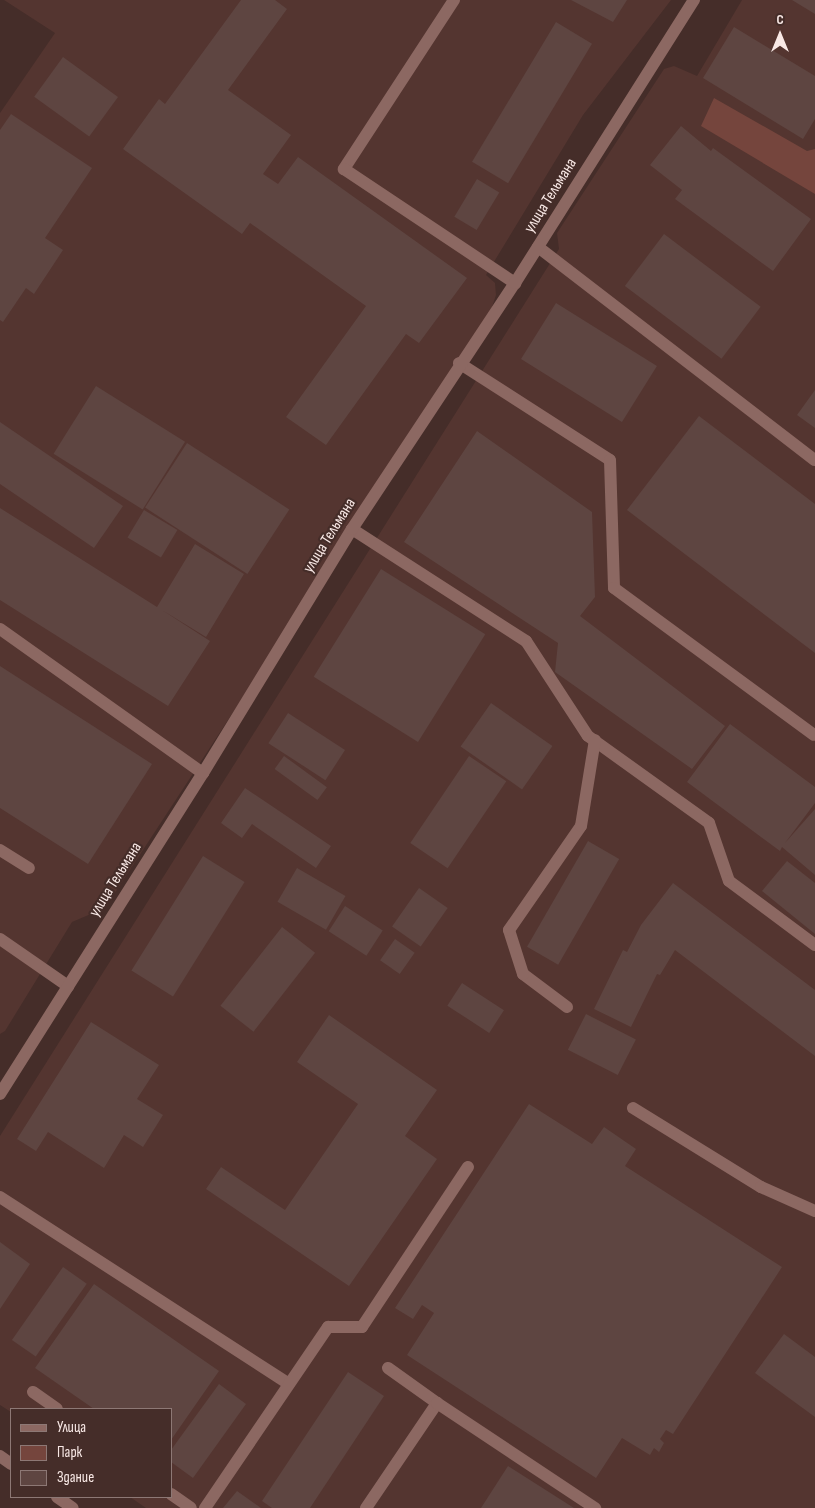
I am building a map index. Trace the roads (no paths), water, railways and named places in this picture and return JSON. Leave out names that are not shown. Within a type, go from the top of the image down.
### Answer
[{"type":"street","points":[[454,0],[344,169],[515,283]]},
{"type":"street","name":"улица Тельмана","points":[[0,1094],[5,1076],[68,986],[204,773],[352,529],[459,363],[515,283],[694,0]]},
{"type":"street","points":[[538,247],[815,460]]},
{"type":"street","points":[[459,363],[610,460],[614,588],[814,735]]},
{"type":"street","points":[[352,529],[526,641],[588,736],[709,823],[729,881],[815,945]]},
{"type":"street","points":[[0,629],[204,773]]},
{"type":"street","points":[[567,1007],[523,974],[509,930],[581,826],[594,740]]},
{"type":"street","points":[[0,850],[29,868]]},
{"type":"street","points":[[0,939],[68,986]]},
{"type":"street","points":[[632,1108],[762,1187],[815,1210]]},
{"type":"street","points":[[204,1508],[328,1327],[362,1327],[468,1167]]},
{"type":"street","points":[[0,1197],[289,1384]]},
{"type":"street","points":[[388,1368],[594,1508]]},
{"type":"street","points":[[33,1392],[56,1408]]},
{"type":"street","points":[[366,1508],[437,1403]]},
{"type":"street","points":[[172,1495],[191,1508]]},
{"type":"street","points":[[58,1498],[73,1508]]}]
